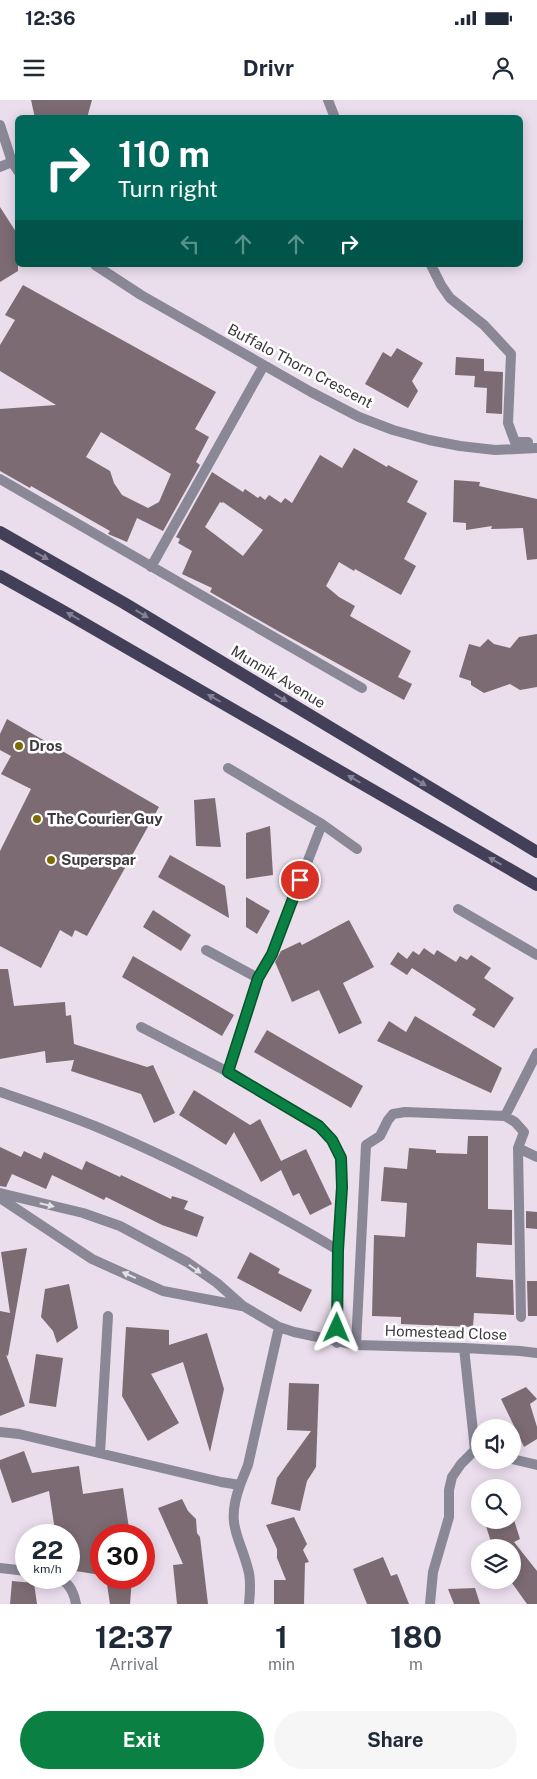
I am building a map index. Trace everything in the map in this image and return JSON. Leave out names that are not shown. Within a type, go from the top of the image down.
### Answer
[{"type":"main road","name":"Munnik Avenue","points":[[0,532],[124,603],[536,852]]},
{"type":"main road","points":[[0,576],[64,611],[537,885]]},
{"type":"street","points":[[328,100],[334,115]]},
{"type":"street","points":[[0,125],[15,166]]},
{"type":"street","points":[[0,167],[12,162]]},
{"type":"street","name":"Buffalo Thorn Crescent","points":[[97,267],[141,295],[334,405],[393,430],[429,440],[468,447],[494,450],[537,448]]},
{"type":"street","points":[[432,267],[450,298],[484,325],[511,354],[508,423],[515,442],[537,442]]},
{"type":"street","points":[[151,567],[264,365]]},
{"type":"street","points":[[0,479],[362,688]]},
{"type":"street","points":[[228,768],[322,824],[357,849]]},
{"type":"street","points":[[228,1072],[258,978],[272,954],[322,824]]},
{"type":"street","points":[[458,909],[537,955]]},
{"type":"street","points":[[206,950],[258,978]]},
{"type":"street","points":[[141,1027],[228,1072],[319,1126],[332,1140],[341,1158],[342,1187],[338,1250],[337,1343]]},
{"type":"street","points":[[504,1116],[537,1053]]},
{"type":"street","points":[[0,1092],[96,1127],[167,1158],[276,1214],[338,1250]]},
{"type":"street","points":[[356,1346],[366,1145],[380,1136],[393,1114],[405,1112],[504,1116],[515,1122],[524,1132],[518,1148],[521,1317]]},
{"type":"street","points":[[518,1148],[537,1157]]},
{"type":"street","name":"Homestead Close","points":[[0,1193],[83,1213],[120,1226],[187,1262],[217,1283],[243,1306],[278,1327],[337,1343],[356,1346],[464,1348],[537,1353]]},
{"type":"street","name":"Homestead Close","points":[[0,1198],[92,1259],[163,1291],[243,1306]]},
{"type":"street","points":[[100,1453],[108,1316]]},
{"type":"street","points":[[249,1604],[249,1574],[233,1525],[234,1501],[248,1465],[278,1327]]},
{"type":"street","points":[[464,1348],[474,1419]]},
{"type":"street","points":[[0,1432],[18,1434],[220,1482],[240,1485]]},
{"type":"street","points":[[430,1604],[434,1572],[449,1517],[449,1490],[452,1477],[461,1464],[471,1456]]},
{"type":"street","points":[[521,1461],[537,1465]]},
{"type":"street","points":[[0,1568],[15,1570]]},
{"type":"street","points":[[71,1589],[76,1604]]},
{"type":"building","points":[[31,100],[92,100],[88,115],[34,115]]},
{"type":"building","points":[[0,207],[15,230],[15,267],[18,267],[18,271],[0,282]]},
{"type":"building","points":[[23,285],[216,392],[195,429],[209,437],[196,462],[200,465],[163,531],[137,518],[127,542],[108,534],[110,531],[31,486],[30,488],[0,471],[0,409],[56,405],[0,371],[0,345],[15,320],[5,315]],"holes":[[[101,432],[171,474],[159,502],[148,508],[122,495],[114,483],[110,471],[86,457]]]},
{"type":"building","points":[[397,348],[423,363],[412,381],[418,391],[408,408],[365,384],[383,352],[391,357]]},
{"type":"building","points":[[456,357],[484,359],[484,371],[503,372],[502,414],[486,413],[487,388],[474,387],[475,376],[455,375]]},
{"type":"building","points":[[354,448],[387,467],[388,465],[418,481],[407,502],[427,513],[404,559],[416,566],[401,595],[339,562],[326,586],[339,597],[355,606],[350,616],[411,651],[398,677],[412,684],[404,700],[210,592],[212,588],[182,574],[192,551],[178,543],[180,539],[176,537],[212,472],[243,492],[245,489],[258,498],[260,496],[265,500],[269,495],[281,503],[285,498],[292,503],[320,455],[342,468]],"holes":[[[220,502],[263,530],[243,556],[205,527]]]},
{"type":"building","points":[[454,480],[480,482],[479,486],[537,499],[537,559],[527,560],[523,528],[491,529],[492,526],[466,530],[466,523],[453,522]]},
{"type":"building","points":[[537,634],[537,687],[520,690],[510,684],[484,693],[471,685],[471,681],[459,677],[469,644],[480,647],[488,639],[494,644],[510,648],[519,637]]},
{"type":"building","points":[[7,719],[159,807],[87,936],[75,930],[72,937],[60,930],[41,968],[0,946],[0,851],[31,789],[1,774],[11,756],[0,750],[0,734]]},
{"type":"building","points":[[215,798],[221,847],[196,846],[194,800]]},
{"type":"building","points":[[270,826],[273,875],[246,879],[246,833]]},
{"type":"building","points":[[170,855],[225,886],[229,918],[158,877]]},
{"type":"building","points":[[246,897],[270,911],[257,934],[246,927]]},
{"type":"building","points":[[153,910],[191,935],[181,951],[143,927]]},
{"type":"building","points":[[349,920],[374,967],[343,983],[362,1023],[339,1034],[319,990],[292,1002],[275,962],[281,951],[300,942],[302,945]]},
{"type":"building","points":[[424,948],[434,955],[437,950],[456,962],[460,956],[467,960],[471,955],[491,968],[484,978],[514,998],[494,1028],[472,1015],[476,1009],[412,968],[407,975],[390,964],[398,952],[407,959],[413,951],[419,955]]},
{"type":"building","points":[[133,956],[234,1015],[222,1036],[122,977]]},
{"type":"building","points":[[0,969],[8,969],[14,1006],[65,1002],[66,1016],[71,1015],[74,1044],[147,1067],[153,1065],[175,1113],[154,1123],[141,1094],[71,1071],[74,1060],[46,1063],[45,1051],[0,1059]]},
{"type":"building","points":[[415,1016],[502,1068],[491,1093],[377,1041],[389,1021],[406,1032]]},
{"type":"building","points":[[267,1030],[363,1086],[351,1108],[254,1052]]},
{"type":"building","points":[[194,1090],[250,1125],[260,1119],[281,1161],[306,1149],[332,1204],[310,1215],[299,1193],[293,1196],[281,1170],[261,1182],[234,1132],[226,1145],[179,1115]]},
{"type":"building","points":[[468,1136],[488,1136],[488,1209],[512,1210],[512,1245],[477,1243],[476,1277],[513,1280],[514,1315],[474,1313],[473,1327],[401,1324],[401,1317],[372,1316],[374,1235],[405,1237],[407,1203],[381,1201],[384,1167],[407,1169],[409,1148],[436,1150],[436,1153],[467,1154]]},
{"type":"building","points":[[0,1147],[21,1157],[24,1151],[41,1159],[44,1152],[82,1170],[86,1161],[120,1177],[121,1175],[171,1199],[172,1196],[188,1201],[184,1209],[204,1217],[197,1237],[162,1225],[106,1197],[104,1200],[52,1175],[46,1189],[12,1174],[6,1187],[0,1186]]},
{"type":"building","points":[[526,1211],[537,1212],[537,1229],[526,1228]]},
{"type":"building","points":[[27,1248],[8,1356],[6,1355],[25,1406],[0,1416],[0,1311],[10,1313],[1,1252]]},
{"type":"building","points":[[250,1252],[280,1269],[278,1273],[312,1290],[301,1312],[237,1278]]},
{"type":"building","points":[[527,1281],[537,1281],[537,1316],[528,1316]]},
{"type":"building","points":[[69,1284],[78,1328],[57,1343],[53,1331],[41,1317],[45,1289]]},
{"type":"building","points":[[126,1327],[169,1330],[169,1345],[207,1333],[224,1389],[210,1452],[183,1362],[151,1374],[179,1423],[148,1441],[122,1396]]},
{"type":"building","points":[[36,1354],[63,1358],[56,1407],[29,1403]]},
{"type":"building","points":[[289,1383],[319,1384],[316,1467],[307,1481],[300,1511],[271,1504],[277,1478],[311,1431],[287,1430]]},
{"type":"building","points":[[526,1387],[537,1399],[530,1404],[537,1427],[537,1439],[524,1447],[521,1441],[521,1419],[511,1419],[501,1399]]},
{"type":"building","points":[[24,1451],[32,1473],[79,1466],[83,1494],[123,1488],[128,1524],[90,1524],[90,1573],[80,1572],[80,1524],[54,1524],[49,1491],[12,1503],[0,1468],[0,1460]]},
{"type":"building","points":[[182,1499],[188,1511],[196,1519],[208,1604],[177,1604],[173,1565],[183,1564],[158,1508]]},
{"type":"building","points":[[294,1517],[307,1544],[303,1550],[309,1562],[305,1563],[304,1604],[274,1604],[274,1580],[286,1580],[277,1558],[277,1549],[266,1525]]},
{"type":"building","points":[[487,1529],[517,1529],[520,1539],[490,1539]]},
{"type":"building","points":[[521,1551],[537,1571],[537,1604],[527,1604],[516,1589],[521,1589]]},
{"type":"building","points":[[383,1557],[391,1576],[397,1574],[409,1604],[367,1604],[353,1569]]},
{"type":"building","points":[[12,1581],[15,1581],[15,1589],[35,1589],[37,1604],[10,1604]]},
{"type":"building","points":[[108,1589],[131,1589],[130,1604],[110,1604]]},
{"type":"building","points":[[448,1589],[475,1589],[480,1604],[454,1604]]},
{"type":"place","name":"Dros","points":[[19,746]]},
{"type":"place","name":"The Courier Guy","points":[[37,819]]},
{"type":"place","name":"Superspar","points":[[51,860]]},
{"type":"route","points":[[300,880],[272,954],[258,978],[228,1072],[319,1126],[332,1140],[341,1158],[342,1187],[338,1250],[337,1328]]}]
